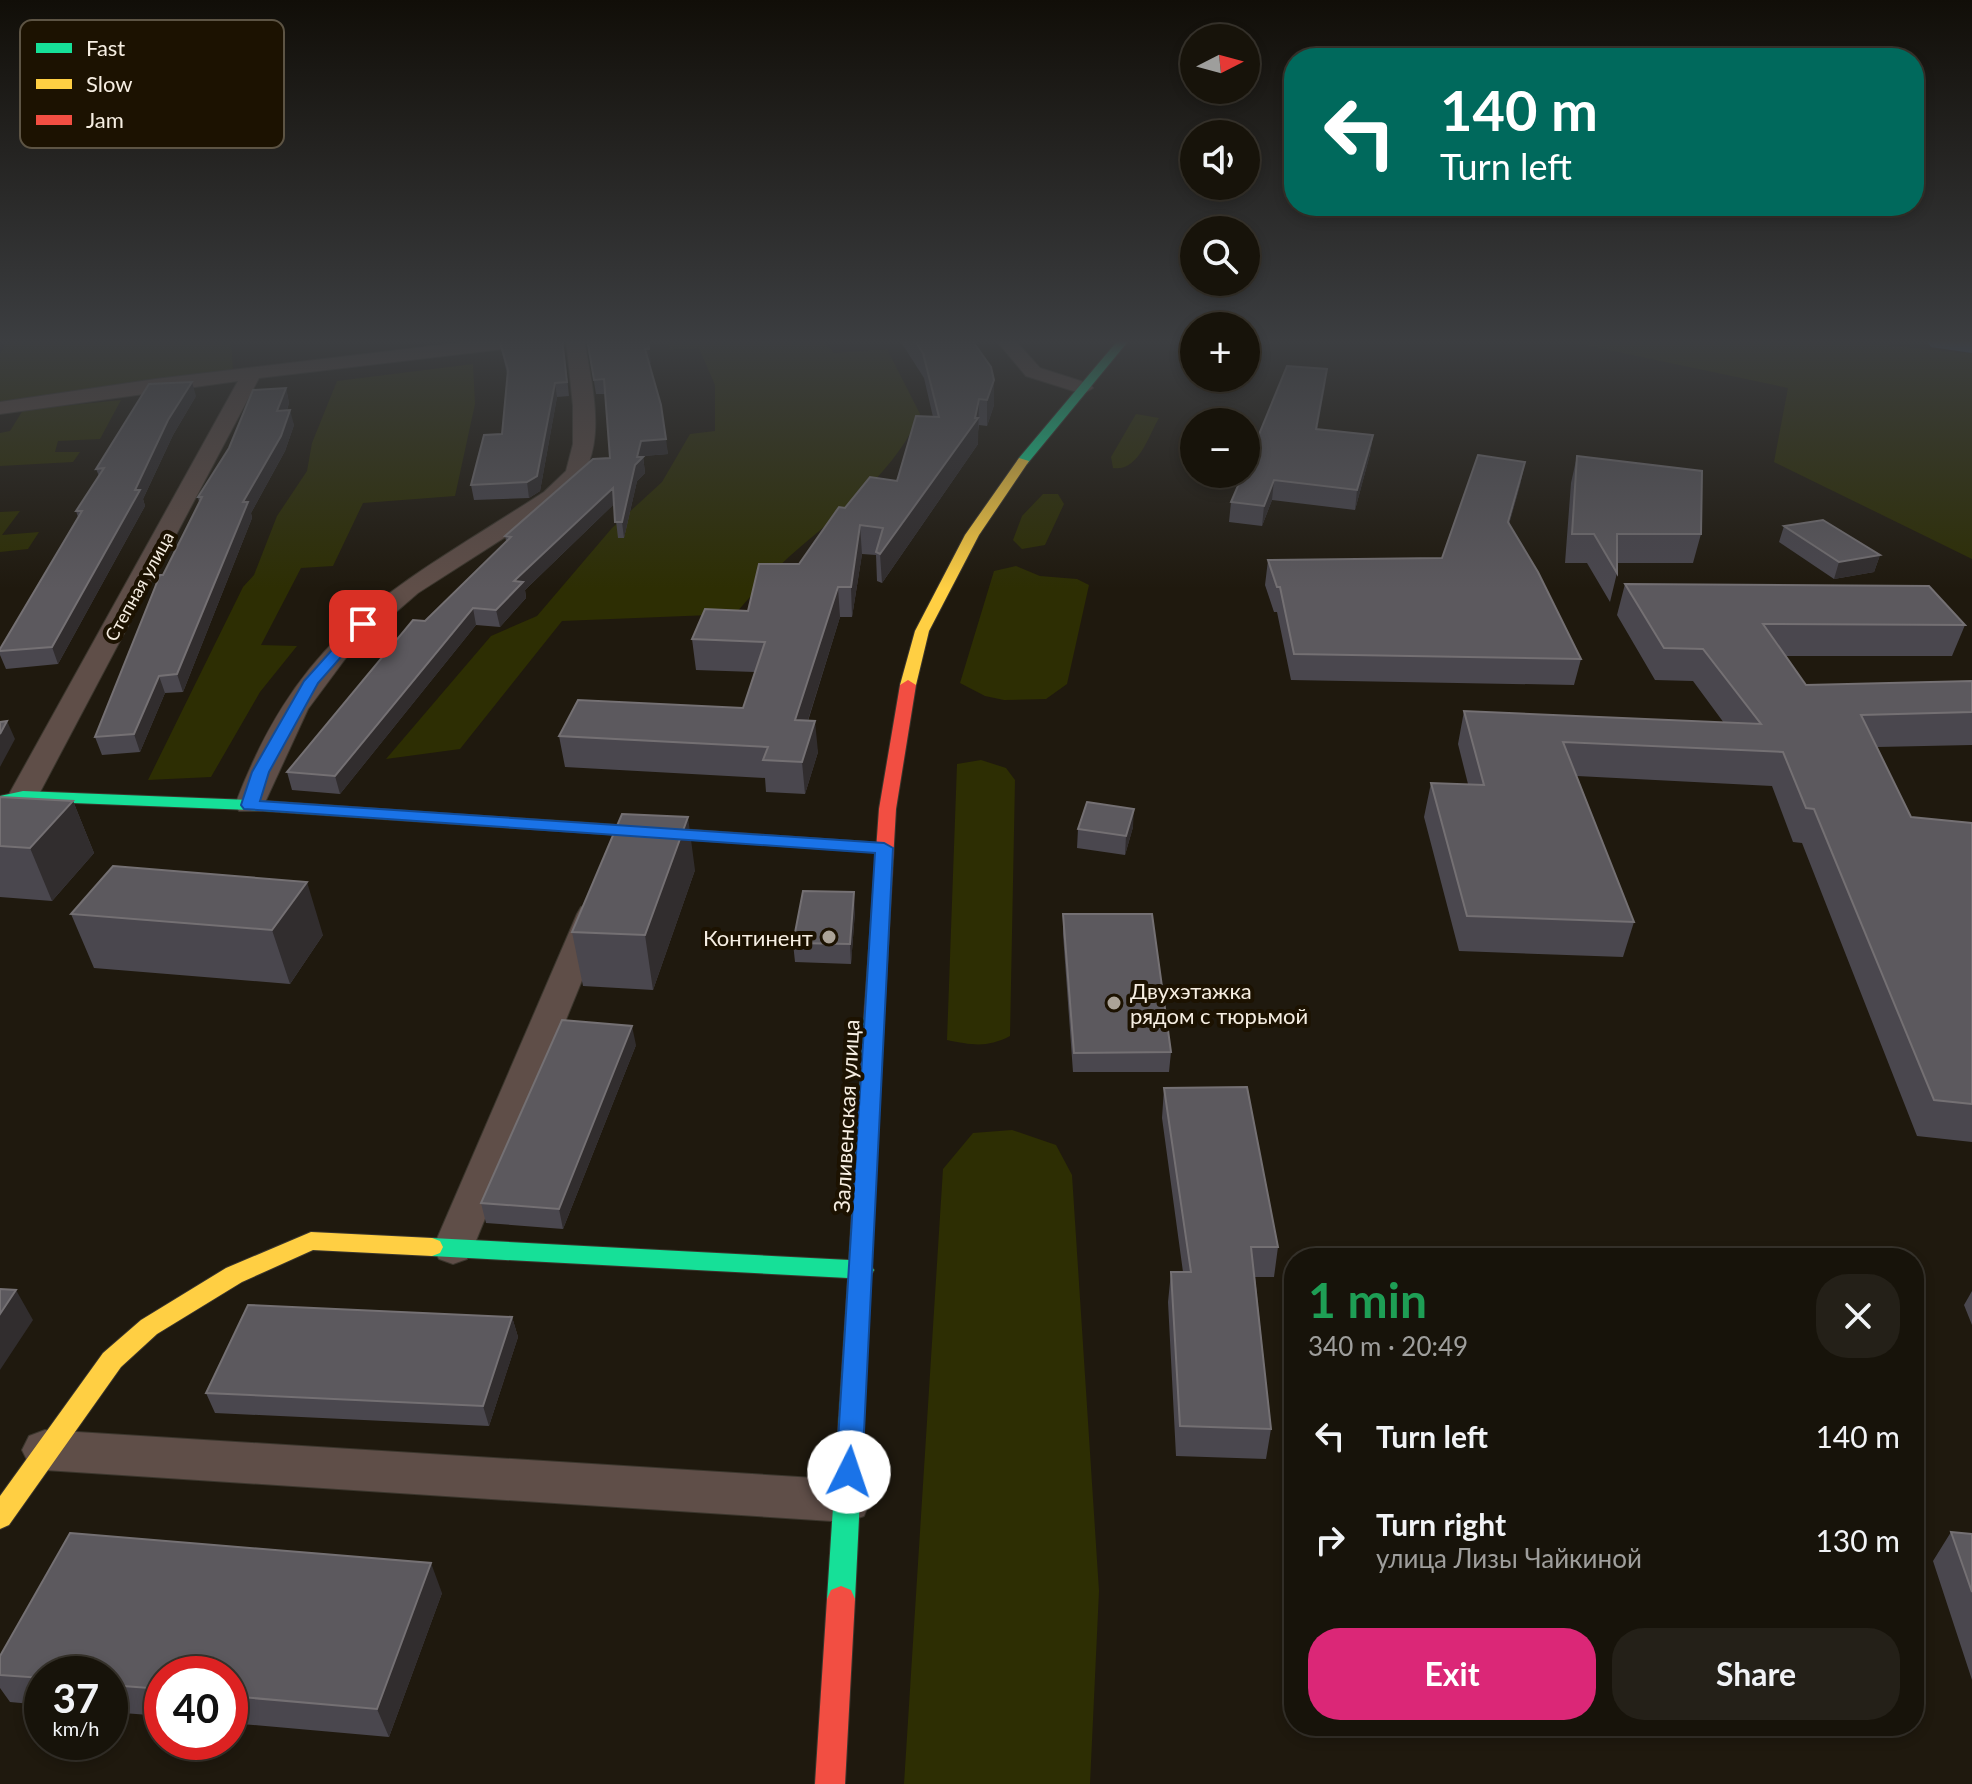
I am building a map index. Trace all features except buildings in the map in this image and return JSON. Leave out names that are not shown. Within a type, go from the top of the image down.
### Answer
[{"type":"street","name":"Степная улица","points":[[12,798],[225,422]]},
{"type":"street","points":[[250,805],[261,772],[278,738],[312,681],[334,653],[363,624],[538,505],[578,470],[582,422]]},
{"type":"street","name":"Заливенская улица","points":[[830,1784],[884,848],[898,725],[922,631],[972,535],[1010,477],[1055,422]]},
{"type":"street","points":[[12,798],[250,805],[616,857],[884,848]]},
{"type":"street","points":[[453,1248],[616,857]]},
{"type":"street","points":[[0,1517],[112,1360],[149,1327],[263,1260],[311,1241],[862,1270]]},
{"type":"street","points":[[45,1450],[847,1501]]},
{"type":"shaded area","points":[[15,422],[109,422],[100,439],[58,441],[55,452],[80,452],[73,462],[0,466],[0,433],[10,431]]},
{"type":"shaded area","points":[[320,422],[471,422],[455,496],[363,503],[333,566],[301,568],[261,645],[297,646],[260,692],[211,777],[148,780],[243,587],[254,575],[277,516],[307,471],[312,443]]},
{"type":"shaded area","points":[[715,422],[916,422],[896,455],[864,491],[784,562],[735,614],[562,621],[460,749],[386,759],[491,636],[537,616],[612,528],[662,482],[690,434],[715,431]]},
{"type":"shaded area","points":[[1131,422],[1157,422],[1136,459],[1129,465],[1113,468],[1111,457]]},
{"type":"shaded area","points":[[1782,422],[1972,422],[1972,559],[1774,462]]},
{"type":"shaded area","points":[[1043,494],[1058,494],[1064,504],[1045,545],[1022,549],[1013,540],[1022,516]]},
{"type":"shaded area","points":[[20,511],[2,535],[39,532],[28,549],[0,552],[0,512]]},
{"type":"shaded area","points":[[1016,566],[1040,576],[1077,579],[1089,585],[1067,684],[1046,699],[1004,700],[985,696],[960,683],[994,571]]},
{"type":"shaded area","points":[[981,760],[1006,768],[1015,780],[1010,1036],[979,1044],[947,1040],[957,764]]},
{"type":"shaded area","points":[[1012,1130],[1056,1145],[1072,1175],[1099,1591],[1090,1784],[904,1784],[943,1169],[973,1133]]},
{"type":"traffic: fast","points":[[1023,461],[1055,422]]},
{"type":"traffic: fast","points":[[0,801],[23,796],[250,805],[884,848]]},
{"type":"traffic: fast","points":[[841,1599],[874,1017]]},
{"type":"traffic: fast","points":[[432,1247],[862,1270]]},
{"type":"traffic: slow","points":[[908,685],[922,631],[972,535],[1023,461]]},
{"type":"traffic: slow","points":[[0,1517],[112,1360],[149,1327],[234,1275],[311,1241],[432,1247]]},
{"type":"traffic: jam","points":[[874,1017],[887,809],[908,685]]},
{"type":"traffic: jam","points":[[830,1784],[841,1599]]},
{"type":"place","name":"Континент","points":[[829,937]]},
{"type":"place","name":"Двухэтажка рядом с тюрьмой","points":[[1114,1003]]},
{"type":"route","points":[[363,624],[312,681],[261,772],[250,805],[432,820],[628,829],[884,848],[849,1472]]}]
